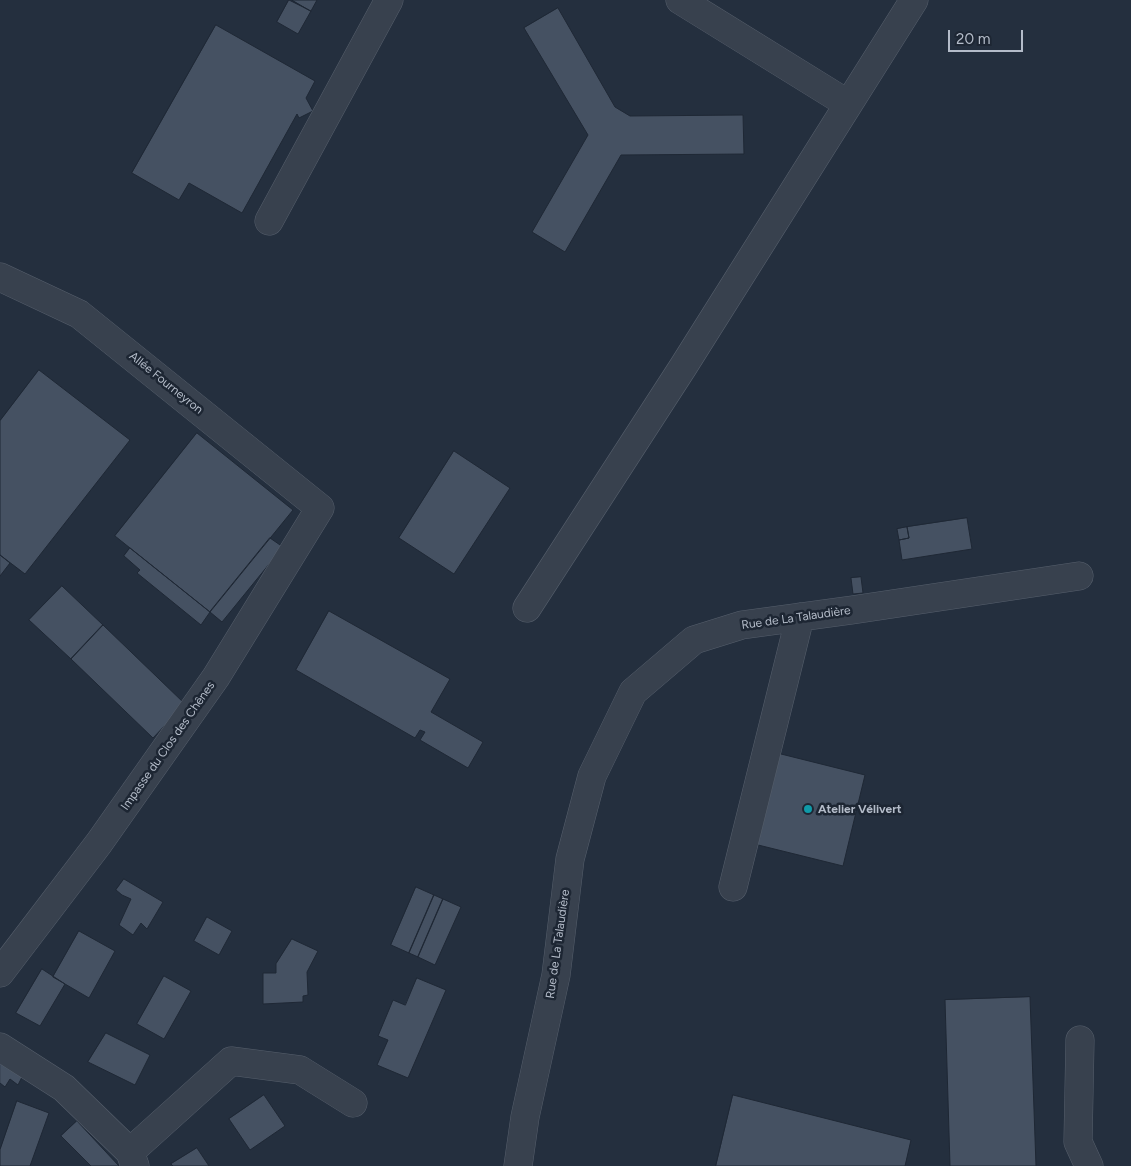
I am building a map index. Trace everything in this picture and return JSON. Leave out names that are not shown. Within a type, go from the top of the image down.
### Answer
[{"type":"street","points":[[269,221],[389,0]]},
{"type":"street","points":[[680,0],[848,104]]},
{"type":"street","points":[[527,608],[683,367],[914,0]]},
{"type":"street","name":"Allée Fourneyron","points":[[0,278],[79,314],[320,508]]},
{"type":"street","name":"Impasse du Clos des Chênes","points":[[0,973],[99,843],[216,677],[320,508]]},
{"type":"street","name":"Rue de La Talaudière","points":[[518,1166],[525,1117],[556,975],[570,859],[592,776],[633,692],[694,640],[742,625],[1079,576]]},
{"type":"street","points":[[733,887],[800,617]]},
{"type":"street","points":[[1080,1040],[1078,1142],[1089,1166]]},
{"type":"street","points":[[0,1046],[64,1088],[132,1159],[231,1061],[300,1070],[353,1103]]},
{"type":"building","points":[[289,0],[311,11],[298,34],[277,22]]},
{"type":"building","points":[[292,0],[317,0],[311,11]]},
{"type":"building","points":[[558,8],[615,107],[630,116],[743,115],[744,154],[621,155],[565,252],[532,232],[588,135],[524,28]]},
{"type":"building","points":[[216,25],[315,81],[306,98],[313,111],[299,118],[297,114],[242,213],[189,183],[179,200],[132,173]]},
{"type":"building","points":[[39,370],[130,440],[25,574],[0,555],[0,421]]},
{"type":"building","points":[[197,433],[293,510],[210,612],[115,536]]},
{"type":"building","points":[[454,451],[510,488],[454,574],[399,538]]},
{"type":"building","points":[[967,518],[972,549],[902,560],[899,540],[909,538],[907,527]]},
{"type":"building","points":[[907,527],[909,538],[899,540],[897,529]]},
{"type":"building","points":[[270,538],[283,547],[222,622],[210,612]]},
{"type":"building","points":[[130,548],[210,612],[201,625],[137,573],[140,570],[124,556]]},
{"type":"building","points":[[0,555],[10,563],[0,576]]},
{"type":"building","points":[[861,577],[863,593],[853,594],[851,578]]},
{"type":"building","points":[[62,586],[103,625],[71,659],[29,620]]},
{"type":"building","points":[[329,611],[450,679],[431,712],[483,742],[468,768],[420,740],[425,732],[420,730],[415,738],[296,670]]},
{"type":"building","points":[[103,625],[185,704],[153,738],[71,659]]},
{"type":"building","name":"Atelier Vélivert","points":[[773,752],[865,775],[843,866],[750,843]]},
{"type":"building","points":[[124,879],[163,902],[147,929],[141,923],[133,935],[119,925],[131,899],[116,890]]},
{"type":"building","points":[[416,887],[434,895],[409,953],[391,945]]},
{"type":"building","points":[[434,895],[443,899],[418,957],[409,953]]},
{"type":"building","points":[[443,899],[461,907],[435,965],[418,957]]},
{"type":"building","points":[[207,917],[232,931],[219,955],[194,941]]},
{"type":"building","points":[[79,931],[115,951],[89,998],[53,977]]},
{"type":"building","points":[[292,939],[318,951],[307,972],[308,995],[303,996],[303,1002],[263,1004],[263,973],[276,973],[276,964]]},
{"type":"building","points":[[42,969],[65,984],[40,1026],[16,1013]]},
{"type":"building","points":[[164,976],[191,991],[164,1039],[137,1024]]},
{"type":"building","points":[[417,978],[446,990],[408,1078],[377,1065],[388,1040],[378,1036],[393,1000],[405,1005]]},
{"type":"building","points":[[1030,997],[1036,1166],[950,1166],[945,1000]]},
{"type":"building","points":[[106,1033],[150,1055],[135,1085],[88,1062]]},
{"type":"building","points":[[0,1061],[22,1077],[18,1085],[10,1079],[5,1087],[0,1083]]},
{"type":"building","points":[[264,1095],[285,1126],[250,1150],[229,1119]]},
{"type":"building","points":[[733,1095],[911,1140],[905,1166],[716,1166]]},
{"type":"building","points":[[17,1101],[49,1113],[30,1166],[0,1166],[0,1150]]},
{"type":"building","points":[[77,1121],[119,1166],[91,1166],[61,1136]]},
{"type":"building","points":[[197,1148],[209,1166],[173,1166],[171,1164]]},
{"type":"place","name":"Atelier Vélivert","points":[[808,809]]}]
